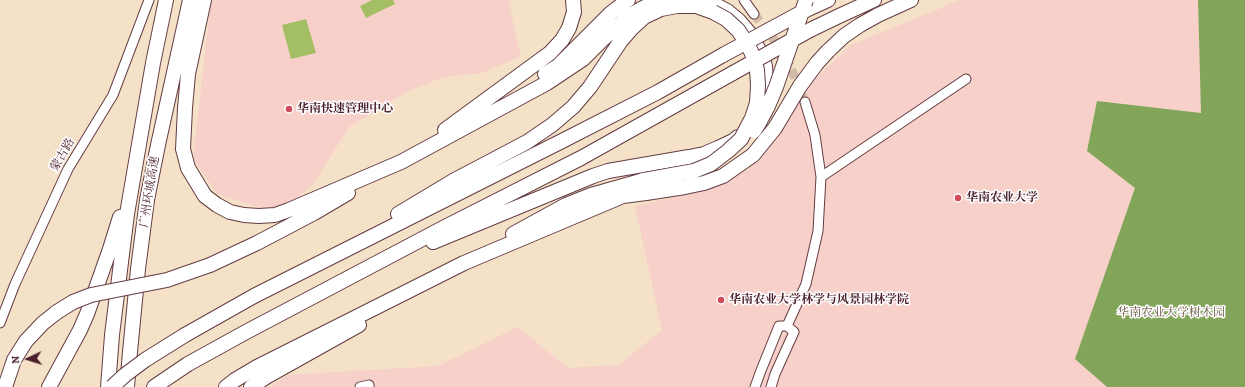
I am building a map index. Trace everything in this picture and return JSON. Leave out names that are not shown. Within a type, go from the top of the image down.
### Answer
[{"type":"highway","name":"广州环城高速","points":[[108,387],[112,335],[134,169],[166,0]]},
{"type":"highway","name":"广州环城高速","points":[[127,387],[138,269],[147,200],[190,0]]},
{"type":"highway","points":[[204,0],[188,74],[184,108],[184,149],[188,168],[205,196],[217,205],[230,212],[259,216],[275,215],[401,162],[560,75],[583,59],[629,16],[653,3],[663,0]]},
{"type":"highway","points":[[401,162],[550,53],[562,40],[569,28],[574,12],[573,0]]},
{"type":"highway","points":[[5,387],[14,360],[26,341],[43,323],[73,302],[91,295],[167,280],[210,265],[257,243],[314,213],[401,162],[558,66],[611,13],[628,0]]},
{"type":"highway","points":[[351,276],[593,176],[608,171],[696,156],[733,141],[747,130],[756,118],[761,107],[766,83],[765,66],[752,35],[740,21],[727,11],[704,0]]},
{"type":"highway","points":[[112,387],[145,360],[224,312],[658,92],[806,5],[828,0]]},
{"type":"highway","points":[[154,387],[178,370],[246,332],[451,223],[581,158],[810,30],[874,0]]},
{"type":"highway","points":[[645,186],[671,190],[704,183],[723,176],[747,160],[764,143],[775,128],[800,86],[828,51],[844,36],[860,25],[911,0]]},
{"type":"highway","points":[[251,387],[527,226],[566,205],[591,195],[645,186],[694,171],[728,155],[751,135],[759,123],[776,87],[806,5]]},
{"type":"highway","points":[[286,280],[453,181],[527,142],[552,125],[573,107],[590,87],[620,42],[632,28],[644,17],[661,9],[678,6],[696,6],[714,12],[738,30],[748,45],[754,58],[757,70],[758,85],[757,103],[752,118],[741,139],[711,164]]},
{"type":"highway","points":[[48,387],[80,330],[92,302],[110,249],[134,169]]},
{"type":"highway","points":[[226,387],[239,377],[257,367],[464,263]]},
{"type":"street","name":"蒙古路","points":[[0,323],[15,284],[68,169],[114,95],[149,0]]},
{"type":"street","points":[[744,0],[754,14]]},
{"type":"street","points":[[821,177],[966,79]]},
{"type":"street","points":[[771,387],[806,284],[818,231],[821,177],[815,135],[805,102]]},
{"type":"street","points":[[755,387],[779,326],[790,329]]},
{"type":"shaded area","name":"华南快速管理中心","points":[[211,0],[508,0],[521,56],[482,73],[444,77],[408,91],[349,127],[314,183],[292,203],[268,210],[217,194],[193,158]]},
{"type":"shaded area","name":"华南农业大学","points":[[960,0],[1245,0],[1245,387],[270,387],[287,375],[438,366],[518,327],[568,368],[619,365],[662,330],[635,206],[708,189],[747,170],[779,136],[795,107],[813,81],[851,45]]},
{"type":"green space","points":[[372,0],[393,0],[395,4],[366,18],[360,6]]},
{"type":"green space","name":"华南农业大学树木园","points":[[1198,0],[1245,0],[1245,387],[1107,387],[1075,359],[1135,188],[1087,151],[1097,101],[1201,113]]},
{"type":"green space","points":[[306,19],[316,53],[291,59],[282,25]]},
{"type":"tunnel","points":[[754,14],[785,54],[805,102]]},
{"type":"place","name":"华南快速管理中心","points":[[289,109]]},
{"type":"place","name":"华南农业大学","points":[[958,198]]},
{"type":"place","name":"华南农业大学林学与风景园林学院","points":[[721,300]]}]
